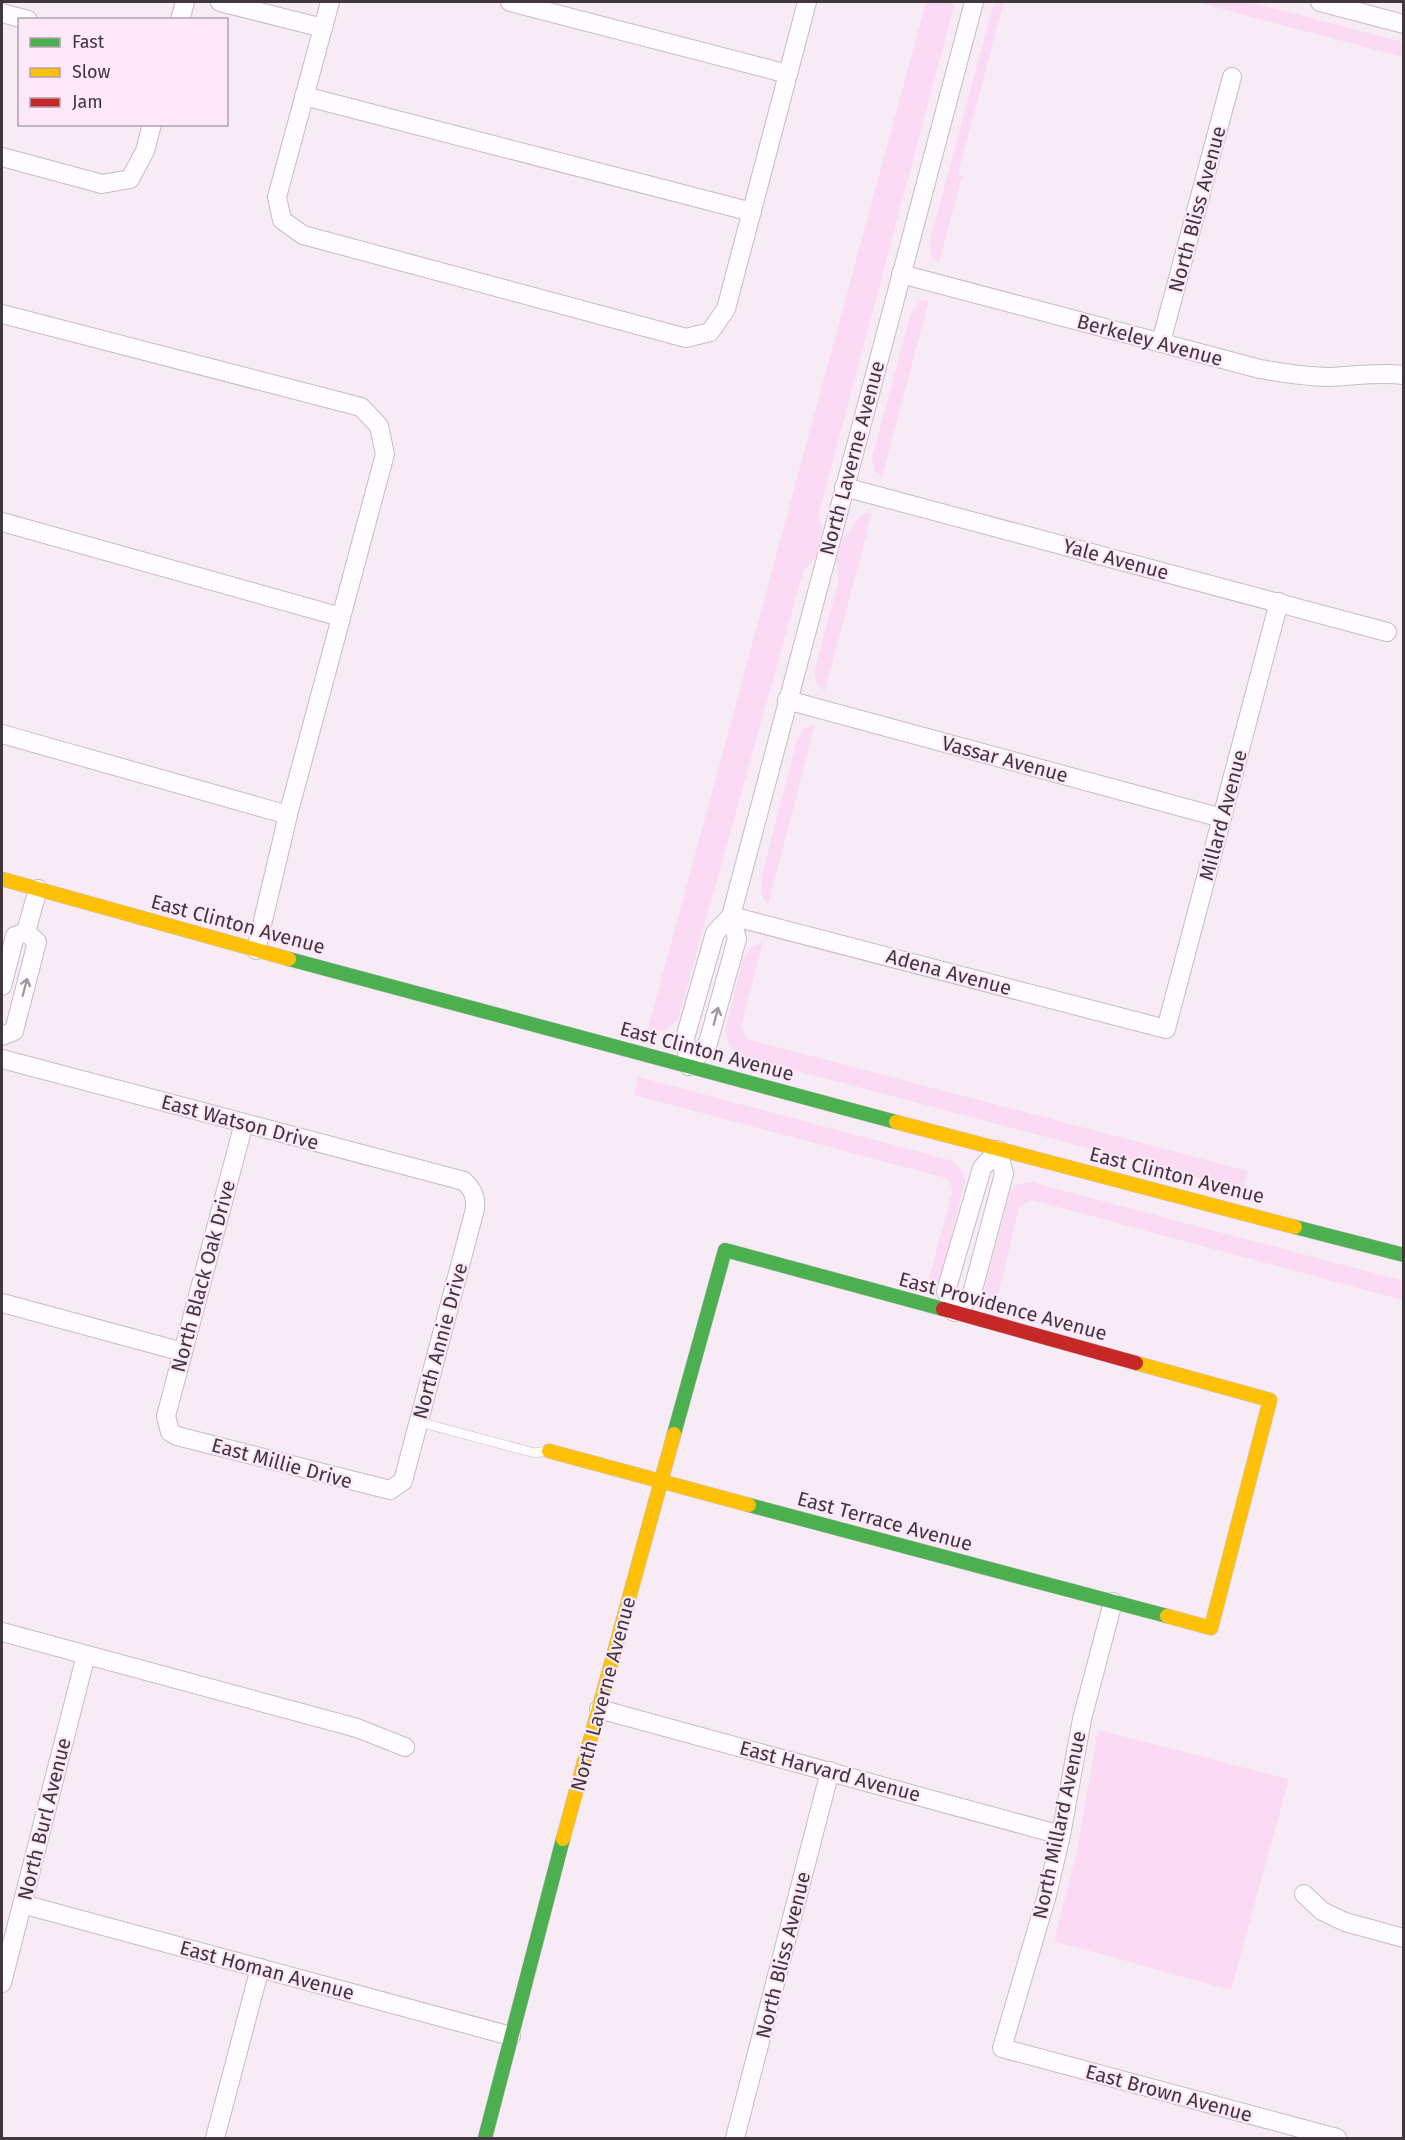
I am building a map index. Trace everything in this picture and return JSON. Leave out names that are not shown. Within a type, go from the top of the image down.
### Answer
[{"type":"street","points":[[181,18],[185,2]]},
{"type":"street","points":[[220,2],[323,28]]},
{"type":"street","points":[[330,2],[277,196],[282,220],[303,235],[686,338],[710,332],[726,309],[807,2]]},
{"type":"street","points":[[510,2],[788,74]]},
{"type":"street","name":"North Laverne Avenue","points":[[731,916],[974,2]]},
{"type":"street","points":[[1320,2],[1404,24]]},
{"type":"street","points":[[2,13],[21,18]]},
{"type":"street","name":"North Bliss Avenue","points":[[1161,342],[1232,77]]},
{"type":"street","points":[[304,96],[752,212]]},
{"type":"street","points":[[2,157],[102,184],[130,179],[145,151],[152,126]]},
{"type":"street","name":"Berkeley Avenue","points":[[901,274],[1260,369],[1294,375],[1329,377],[1368,374],[1404,375]]},
{"type":"street","points":[[2,314],[361,407],[379,426],[385,454],[288,815],[256,950]]},
{"type":"street","name":"Yale Avenue","points":[[844,487],[1387,632]]},
{"type":"street","points":[[2,522],[341,616]]},
{"type":"street","name":"Millard Avenue","points":[[1166,1029],[1279,602]]},
{"type":"street","name":"Vassar Avenue","points":[[788,700],[1222,818]]},
{"type":"street","points":[[2,734],[288,815]]},
{"type":"street","name":"East Clinton Avenue","points":[[2,879],[256,950],[998,1150],[1404,1255]]},
{"type":"street","points":[[26,932],[38,889]]},
{"type":"street","points":[[689,1066],[685,1038],[715,933],[731,916]]},
{"type":"street","name":"Adena Avenue","points":[[731,916],[1166,1029]]},
{"type":"street","points":[[2,986],[15,936],[26,932]]},
{"type":"street","points":[[2,1036],[14,1031],[37,942],[26,932]]},
{"type":"street","name":"East Watson Drive","points":[[2,1059],[464,1181],[474,1193]]},
{"type":"street","name":"North Black Oak Drive","points":[[168,1429],[166,1416],[244,1123]]},
{"type":"street","points":[[998,1150],[1004,1174],[971,1297],[954,1312],[946,1291],[982,1168],[998,1150]]},
{"type":"street","name":"North Annie Drive","points":[[398,1487],[403,1481],[475,1209],[474,1193]]},
{"type":"street","name":"North Laverne Avenue","points":[[485,2139],[599,1709],[725,1251]]},
{"type":"street","name":"East Providence Avenue","points":[[725,1251],[1270,1400],[1211,1628]]},
{"type":"street","points":[[2,1303],[183,1352]]},
{"type":"street","name":"East Millie Drive","points":[[168,1429],[177,1436],[380,1489],[390,1490],[398,1487]]},
{"type":"street","name":"East Terrace Avenue","points":[[549,1451],[1211,1628]]},
{"type":"street","name":"North Millard Avenue","points":[[1002,2048],[1047,1895],[1061,1835],[1082,1719],[1113,1602]]},
{"type":"street","points":[[2,1632],[357,1728],[405,1747]]},
{"type":"street","name":"North Burl Avenue","points":[[2,1983],[86,1655]]},
{"type":"street","name":"East Harvard Avenue","points":[[599,1709],[1061,1835]]},
{"type":"street","name":"North Bliss Avenue","points":[[735,2139],[830,1771]]},
{"type":"street","points":[[1304,1894],[1322,1911],[1345,1922],[1404,1938]]},
{"type":"street","name":"East Homan Avenue","points":[[22,1904],[511,2036]]},
{"type":"street","points":[[215,2139],[260,1968]]},
{"type":"street","name":"East Brown Avenue","points":[[1002,2048],[1336,2139]]},
{"type":"lane","points":[[419,1422],[535,1453],[549,1451]]},
{"type":"shaded area","points":[[926,2],[955,2],[818,517],[823,528],[816,556],[803,572],[678,1020],[664,1031],[647,1032]]},
{"type":"shaded area","points":[[994,2],[1004,2],[958,174],[962,176],[939,263],[931,256],[930,241]]},
{"type":"shaded area","points":[[1196,2],[1249,2],[1403,42],[1403,57]]},
{"type":"shaded area","points":[[929,300],[882,477],[875,471],[872,458],[911,313],[920,301]]},
{"type":"shaded area","points":[[872,513],[825,691],[817,685],[814,673],[839,579],[836,562],[843,537],[863,514]]},
{"type":"shaded area","points":[[815,725],[768,905],[761,894],[762,875],[797,740],[805,728]]},
{"type":"shaded area","points":[[763,942],[741,1027],[747,1039],[1248,1171],[1243,1189],[737,1055],[729,1046],[725,1031],[743,959],[750,948]]},
{"type":"shaded area","points":[[638,1077],[953,1161],[962,1171],[965,1181],[940,1280],[933,1287],[927,1286],[953,1189],[946,1178],[634,1095]]},
{"type":"shaded area","points":[[1031,1182],[1403,1281],[1403,1300],[1032,1200],[1019,1207],[996,1305],[985,1300],[984,1290],[1010,1192],[1018,1184]]},
{"type":"shaded area","points":[[1098,1730],[1289,1779],[1231,1990],[1054,1941],[1077,1851]]},
{"type":"traffic: fast","points":[[289,959],[896,1122]]},
{"type":"traffic: fast","points":[[1295,1227],[1404,1255]]},
{"type":"traffic: fast","points":[[674,1434],[725,1250],[943,1309]]},
{"type":"traffic: fast","points":[[749,1505],[1167,1616]]},
{"type":"traffic: fast","points":[[485,2138],[563,1839]]},
{"type":"traffic: slow","points":[[2,879],[289,959]]},
{"type":"traffic: slow","points":[[896,1122],[1295,1227]]},
{"type":"traffic: slow","points":[[1136,1363],[1270,1400],[1211,1628],[1167,1616]]},
{"type":"traffic: slow","points":[[563,1839],[674,1434]]},
{"type":"traffic: slow","points":[[549,1451],[749,1505]]},
{"type":"traffic: jam","points":[[943,1309],[1136,1363]]}]
